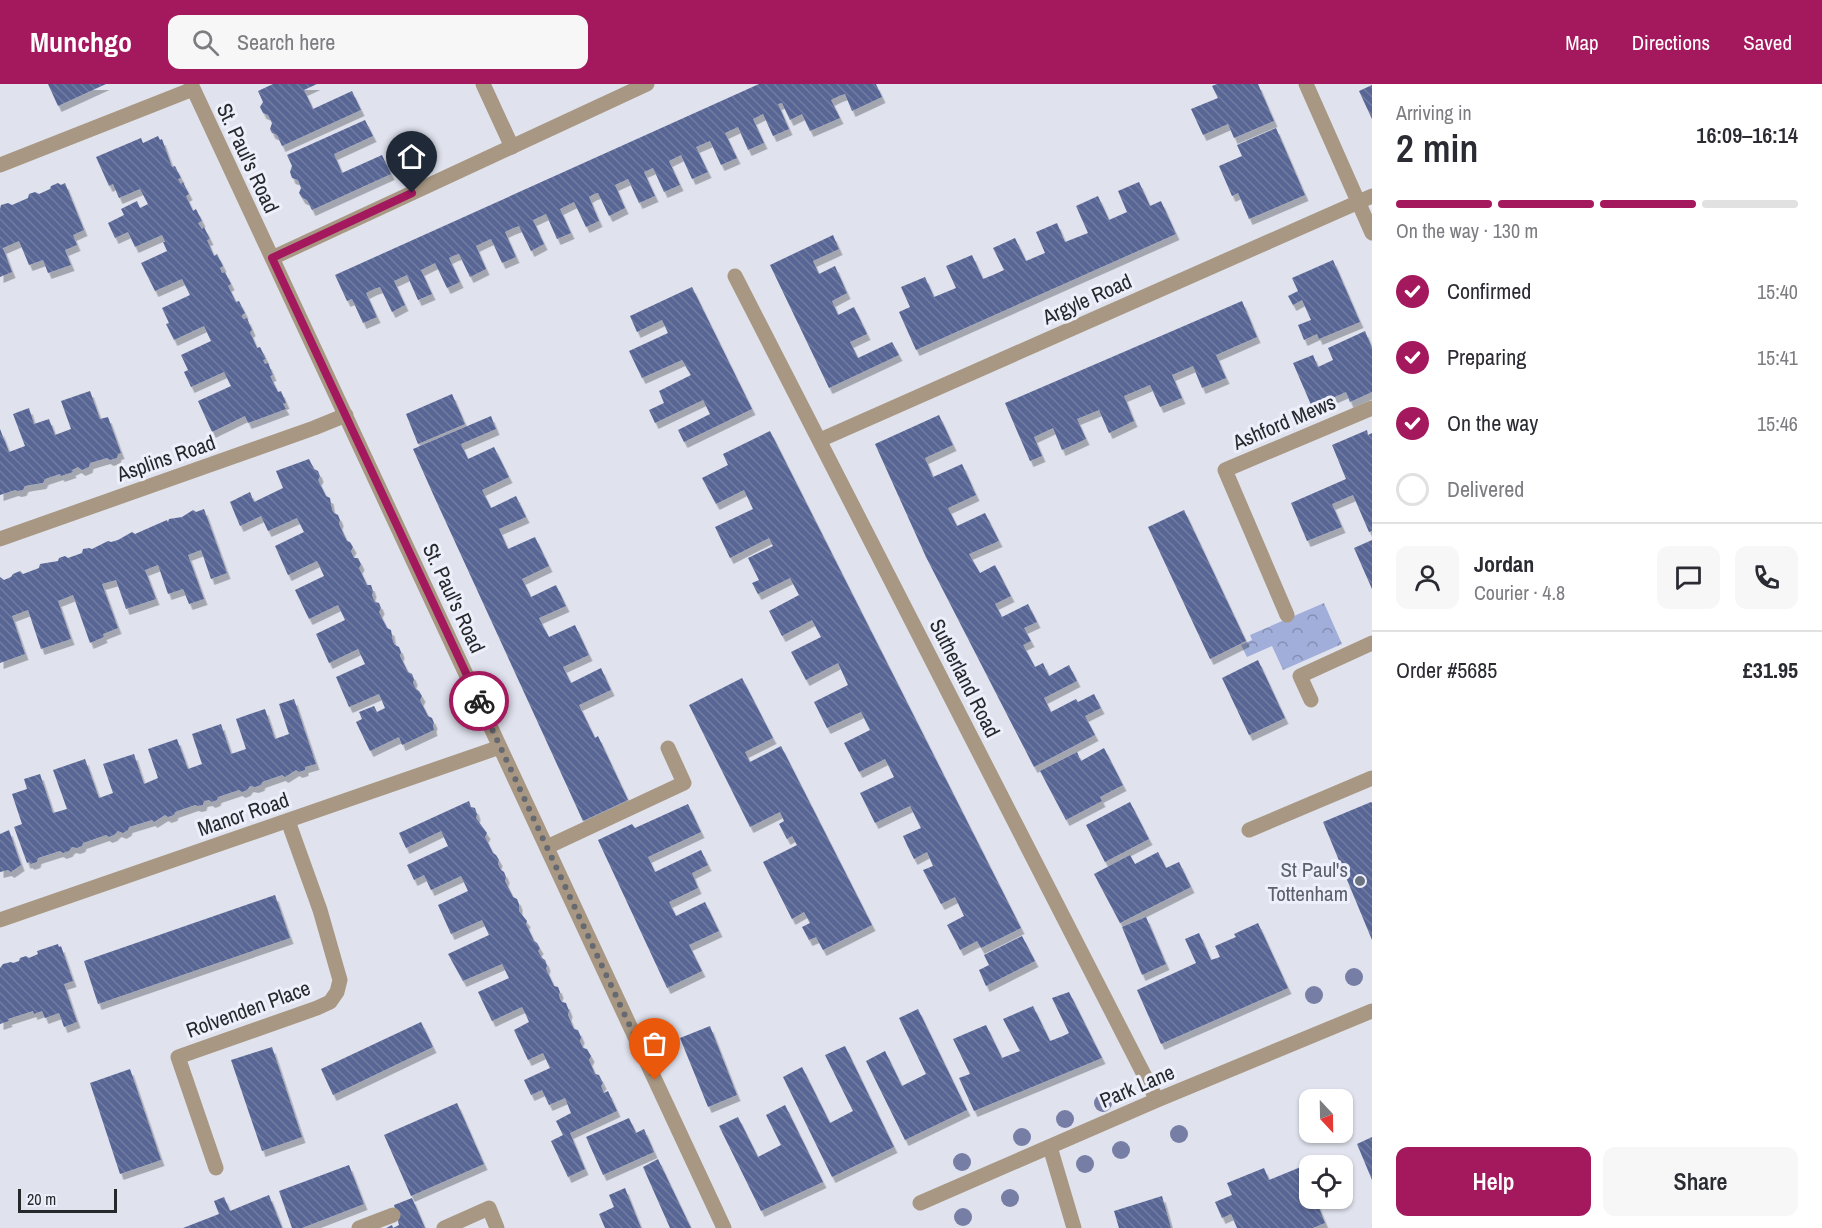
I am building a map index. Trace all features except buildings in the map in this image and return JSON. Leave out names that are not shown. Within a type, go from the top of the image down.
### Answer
[{"type":"street","points":[[483,84],[512,147]]},
{"type":"street","points":[[272,258],[647,84]]},
{"type":"street","points":[[1306,84],[1365,199],[1372,233]]},
{"type":"street","points":[[0,165],[192,86]]},
{"type":"street","name":"St. Paul's Road","points":[[192,86],[724,1228]]},
{"type":"street","name":"Argyle Road","points":[[820,440],[1365,199]]},
{"type":"street","name":"Sutherland Road","points":[[735,276],[1157,1100]]},
{"type":"street","name":"Ashford Mews","points":[[1287,615],[1225,470],[1372,408]]},
{"type":"street","name":"Asplins Road","points":[[0,539],[346,415]]},
{"type":"street","points":[[1311,700],[1300,676],[1372,643]]},
{"type":"street","name":"Manor Road","points":[[0,920],[500,747]]},
{"type":"street","points":[[547,848],[684,783],[668,747]]},
{"type":"street","points":[[1249,830],[1372,778]]},
{"type":"street","name":"Rolvenden Place","points":[[216,1168],[178,1057],[330,1002],[337,992],[340,980],[320,910],[288,821]]},
{"type":"street","name":"Park Lane","points":[[920,1203],[1157,1100],[1372,1011]]},
{"type":"street","points":[[1050,1147],[1074,1228]]},
{"type":"street","points":[[444,1228],[489,1208],[497,1228]]},
{"type":"street","points":[[358,1228],[393,1215]]},
{"type":"green space","points":[[1324,603],[1342,644],[1283,670],[1272,646],[1247,657],[1241,645],[1252,640],[1250,635]]},
{"type":"way so far","points":[[479,701],[655,1080]]},
{"type":"place","name":"St Paul's Tottenham","points":[[1360,881]]},
{"type":"route","points":[[412,193],[272,258],[479,701]]}]
